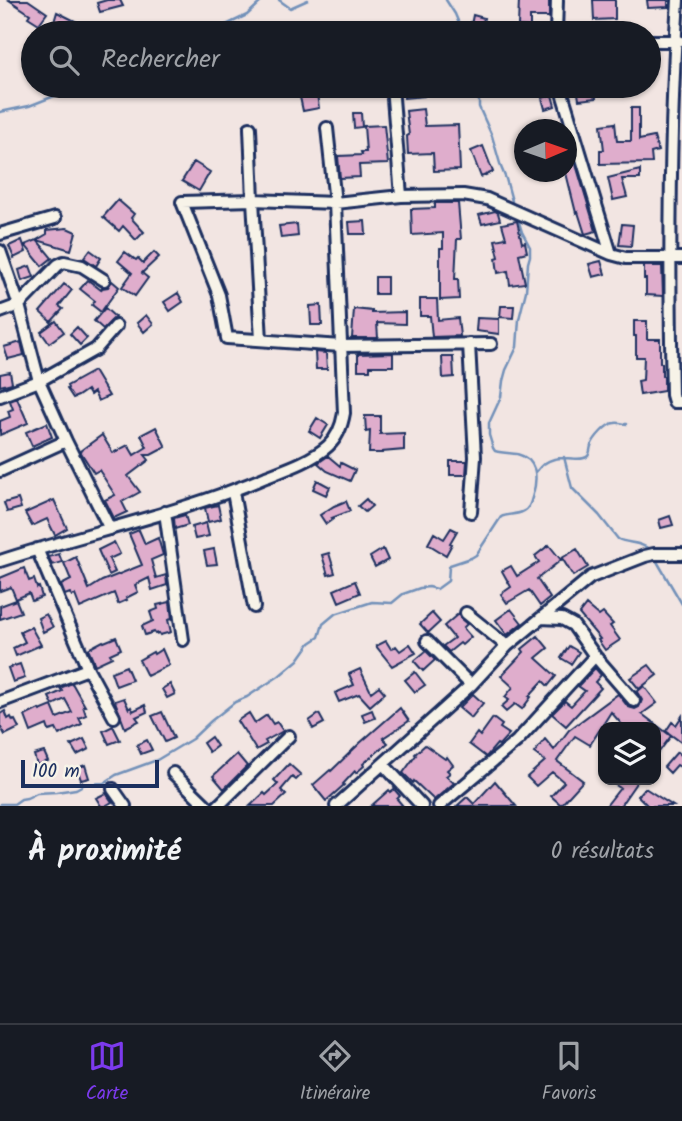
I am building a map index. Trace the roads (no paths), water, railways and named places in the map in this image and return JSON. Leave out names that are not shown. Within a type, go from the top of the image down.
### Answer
[{"type":"street","points":[[556,21],[557,0]]},
{"type":"street","points":[[678,0],[669,258],[672,395],[674,402],[682,402]]},
{"type":"street","points":[[393,98],[401,196]]},
{"type":"street","points":[[564,98],[611,254]]},
{"type":"street","points":[[250,128],[261,340]]},
{"type":"street","points":[[0,561],[233,492],[301,463],[332,442],[344,413],[335,203],[327,128]]},
{"type":"street","points":[[491,344],[341,346],[227,338],[219,295],[182,202],[253,200],[335,203],[401,196],[463,195],[487,199],[611,254],[626,258],[682,258]]},
{"type":"street","points":[[0,234],[55,218]]},
{"type":"street","points":[[0,251],[19,305],[39,381],[110,529]]},
{"type":"street","points":[[0,312],[19,305],[64,262],[82,266],[104,280]]},
{"type":"street","points":[[0,396],[39,381],[96,349],[116,326]]},
{"type":"street","points":[[469,344],[475,457],[471,512]]},
{"type":"street","points":[[0,471],[66,441]]},
{"type":"street","points":[[233,492],[254,607]]},
{"type":"street","points":[[165,512],[183,640]]},
{"type":"street","points":[[37,549],[88,669],[114,717]]},
{"type":"street","points":[[336,806],[471,685],[508,646],[591,578],[645,556],[682,554]]},
{"type":"street","points":[[466,612],[508,646]]},
{"type":"street","points":[[541,618],[562,620],[573,625],[595,656],[634,701]]},
{"type":"street","points":[[427,641],[471,685]]},
{"type":"street","points":[[439,806],[517,741],[595,656]]},
{"type":"street","points":[[0,702],[88,669]]},
{"type":"street","points":[[218,806],[289,736]]},
{"type":"street","points":[[383,764],[422,806]]},
{"type":"street","points":[[173,773],[207,806]]},
{"type":"street","points":[[113,789],[125,806]]},
{"type":"waterway","points":[[234,21],[247,15],[263,0]]},
{"type":"waterway","points":[[279,0],[290,8],[308,0]]},
{"type":"waterway","points":[[446,0],[458,21]]},
{"type":"waterway","points":[[0,112],[29,106],[49,98]]},
{"type":"waterway","points":[[479,98],[479,107],[492,136],[512,201]]},
{"type":"waterway","points":[[0,804],[14,804],[37,793],[104,783],[116,775],[157,760],[192,739],[235,702],[279,676],[319,637],[323,624],[335,614],[372,602],[392,603],[403,594],[420,588],[437,589],[448,581],[450,565],[476,555],[501,517],[527,509],[535,488],[532,464],[524,456],[495,451],[489,435],[489,423],[501,397],[506,370],[517,347],[519,319],[526,291],[530,247],[518,219]]},
{"type":"waterway","points":[[536,472],[550,460],[584,458],[589,455],[593,443],[605,428],[615,423],[627,424]]},
{"type":"waterway","points":[[564,457],[572,488],[618,539],[642,545],[650,550]]},
{"type":"waterway","points":[[655,558],[682,604]]}]
